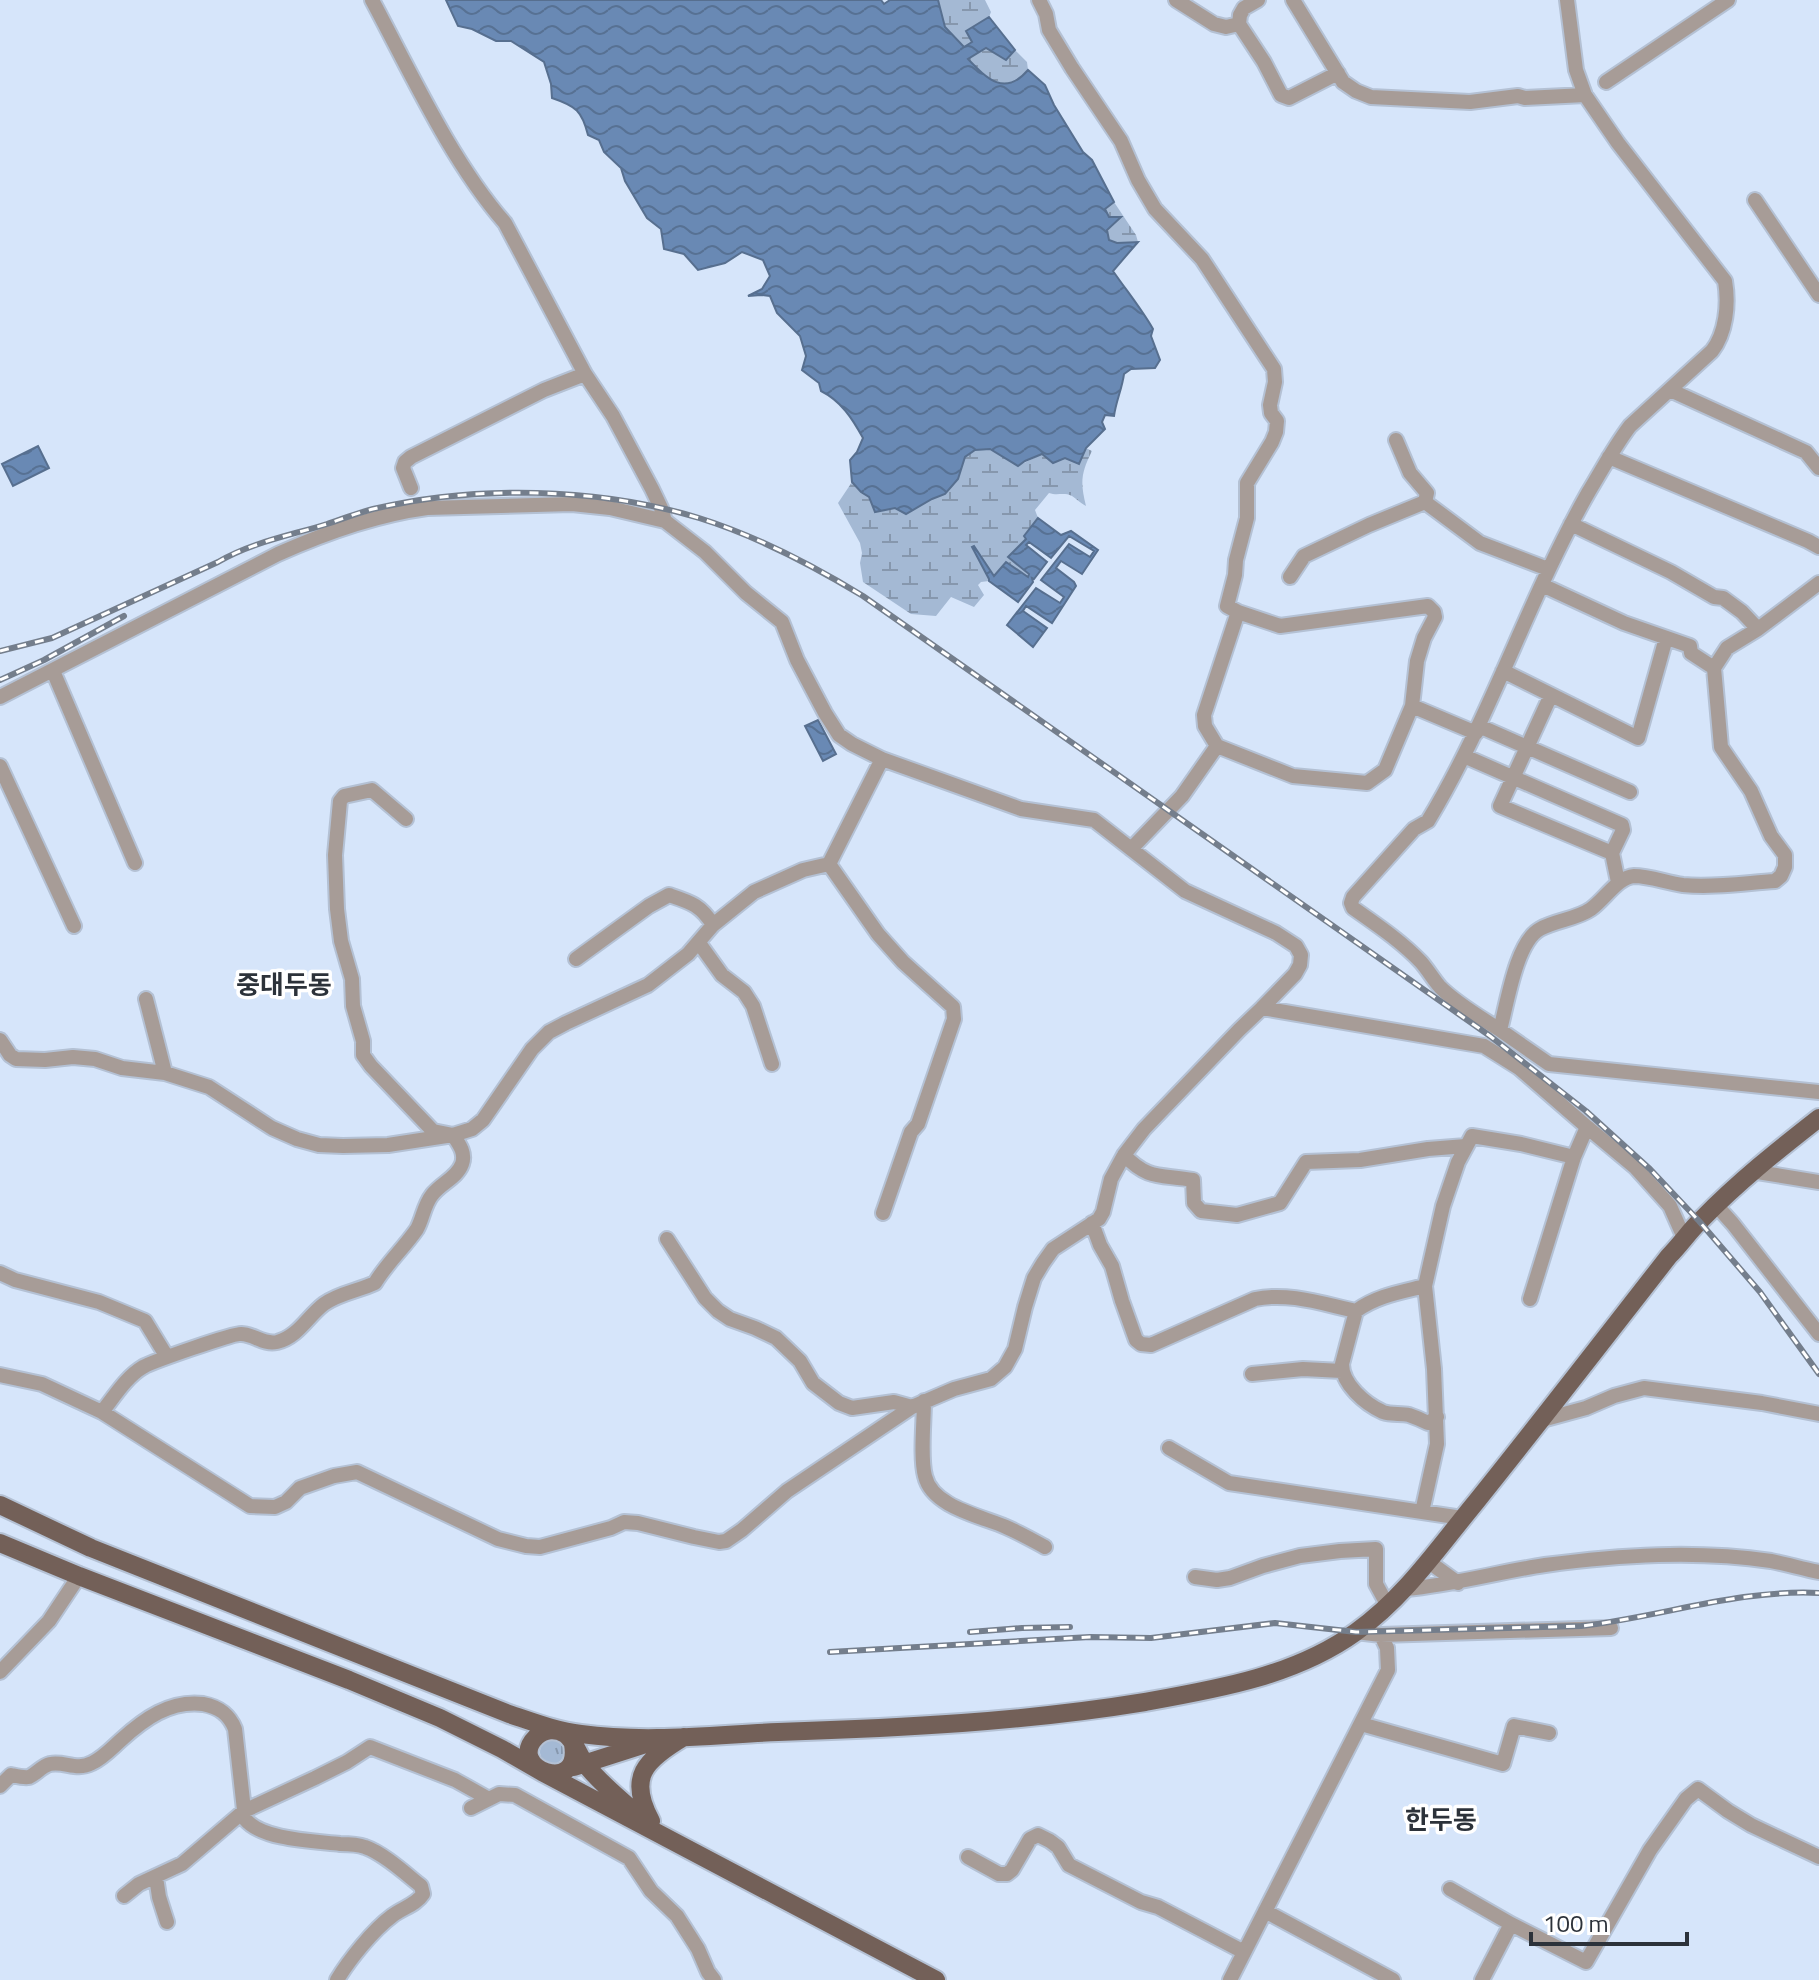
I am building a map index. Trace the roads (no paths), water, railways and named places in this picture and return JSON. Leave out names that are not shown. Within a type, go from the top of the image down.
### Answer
[{"type":"main road","points":[[0,1505],[91,1548],[509,1714],[557,1730],[615,1737],[667,1737],[926,1727],[1108,1708],[1186,1695],[1241,1683],[1300,1664],[1356,1632],[1388,1606],[1429,1562],[1699,1221],[1751,1171],[1819,1118]]},
{"type":"main road","points":[[0,1543],[440,1718],[936,1980]]},
{"type":"main road","points":[[660,1833],[601,1783],[584,1763],[569,1738],[557,1730],[543,1732],[530,1748],[532,1762],[542,1772],[556,1774],[584,1763],[667,1737]]},
{"type":"main road","points":[[660,1833],[643,1806],[640,1791],[642,1776],[658,1752],[686,1736]]},
{"type":"main road","points":[[563,1771],[573,1760],[573,1744]]},
{"type":"street","points":[[372,0],[459,159],[505,223],[585,374],[620,428],[665,521]]},
{"type":"street","points":[[1039,0],[1049,30],[1121,141],[1155,209],[1202,259],[1274,369],[1275,382],[1270,405],[1277,421],[1276,432],[1247,483],[1247,518],[1227,606],[1280,626],[1428,606],[1434,612],[1435,617],[1417,661],[1412,706],[1385,770],[1367,783],[1293,776],[1217,746],[1205,726],[1204,715],[1238,612]]},
{"type":"street","points":[[1176,0],[1214,24],[1226,27],[1239,24]]},
{"type":"street","points":[[1258,0],[1241,4],[1239,24],[1281,95],[1289,98],[1338,73]]},
{"type":"street","points":[[1293,0],[1343,82],[1371,97],[1470,102],[1518,96],[1585,95]]},
{"type":"street","points":[[1567,0],[1576,70],[1585,95],[1618,143],[1725,281],[1726,309],[1719,342],[1630,426],[1609,457],[1548,569],[1477,730],[1428,821],[1414,829],[1351,903],[1353,908],[1397,939],[1449,995],[1549,1064],[1819,1092]]},
{"type":"street","points":[[1606,82],[1728,0]]},
{"type":"street","points":[[1755,200],[1819,295]]},
{"type":"street","points":[[411,488],[403,468],[411,457],[544,390],[585,374]]},
{"type":"street","points":[[1670,390],[1806,452],[1819,468]]},
{"type":"street","points":[[1396,440],[1410,473],[1427,493],[1425,502]]},
{"type":"street","points":[[1609,457],[1819,547]]},
{"type":"street","points":[[1425,502],[1480,543],[1548,569]]},
{"type":"street","points":[[1290,577],[1304,556],[1425,502]]},
{"type":"street","points":[[0,697],[278,554],[370,519],[427,508],[572,504],[610,508],[665,521],[705,552],[746,593],[782,622],[802,671],[839,735],[852,744],[882,759],[1021,809],[1094,820],[1185,891],[1276,933],[1296,946],[1301,955],[1295,974],[1144,1129],[1124,1155],[1111,1179],[1099,1219],[1053,1249],[1034,1278],[1015,1349],[1005,1367],[991,1379],[954,1389],[918,1404],[787,1491],[726,1541],[624,1522],[540,1547],[526,1546],[498,1539],[357,1472],[300,1488],[286,1502],[275,1507],[250,1506],[102,1412],[42,1384],[0,1375]]},
{"type":"street","points":[[1571,524],[1671,572],[1714,597],[1723,598],[1758,629]]},
{"type":"street","points":[[1500,1030],[1520,954],[1532,936],[1546,926],[1585,913],[1603,900],[1618,882],[1633,876],[1702,885],[1775,881],[1781,876],[1785,855],[1771,836],[1751,791],[1721,747],[1714,668],[1727,648],[1819,583]]},
{"type":"street","points":[[1542,585],[1624,623],[1690,646],[1691,653],[1714,668]]},
{"type":"street","points":[[1503,671],[1638,738],[1666,638]]},
{"type":"street","points":[[53,671],[135,863]]},
{"type":"street","points":[[1551,695],[1500,806],[1612,853]]},
{"type":"street","points":[[1412,706],[1526,747],[1630,792]]},
{"type":"street","points":[[1131,849],[1182,796],[1217,746]]},
{"type":"street","points":[[1464,756],[1622,825],[1623,830],[1612,853],[1618,882]]},
{"type":"street","points":[[829,864],[882,759]]},
{"type":"street","points":[[0,766],[74,926]]},
{"type":"street","points":[[102,1412],[142,1367],[241,1334],[263,1342],[275,1342],[288,1337],[323,1304],[375,1283],[418,1227],[432,1194],[462,1166],[462,1148],[453,1135],[433,1131],[363,1055],[363,1041],[353,1006],[352,979],[341,941],[335,855],[340,801],[344,796],[372,790],[406,819]]},
{"type":"street","points":[[0,1040],[16,1059],[95,1059],[122,1068],[165,1073],[209,1087],[272,1128],[319,1145],[388,1145],[453,1135],[472,1129],[483,1120],[532,1049],[549,1032],[648,985],[688,954],[713,925],[754,892],[803,870],[829,864]]},
{"type":"street","points":[[829,864],[878,934],[903,962],[953,1007],[954,1019],[941,1062],[918,1124],[911,1132],[883,1213]]},
{"type":"street","points":[[576,959],[669,895],[694,903],[707,914],[713,925]]},
{"type":"street","points":[[699,943],[722,975],[744,992],[753,1006],[772,1064]]},
{"type":"street","points":[[146,999],[165,1073]]},
{"type":"street","points":[[1262,1008],[1484,1046],[1519,1068],[1635,1167],[1670,1206],[1685,1240]]},
{"type":"street","points":[[1530,1299],[1574,1157],[1587,1127]]},
{"type":"street","points":[[1422,1512],[1437,1444],[1434,1369],[1425,1286],[1443,1206],[1458,1162],[1472,1136],[1574,1157]]},
{"type":"street","points":[[1124,1155],[1150,1175],[1193,1180],[1194,1203],[1201,1211],[1237,1215],[1280,1203],[1306,1162],[1360,1160],[1466,1146]]},
{"type":"street","points":[[1751,1171],[1819,1182]]},
{"type":"street","points":[[1716,1205],[1819,1334]]},
{"type":"street","points":[[1092,1223],[1112,1266],[1136,1340],[1141,1344],[1151,1345],[1255,1299],[1270,1296],[1290,1296],[1356,1311]]},
{"type":"street","points":[[667,1239],[705,1298],[718,1311],[776,1338],[800,1361],[813,1383],[839,1403],[852,1408],[894,1402],[918,1404]]},
{"type":"street","points":[[0,1273],[15,1280],[99,1302],[145,1321],[167,1357]]},
{"type":"street","points":[[1425,1286],[1385,1296],[1356,1311],[1342,1371],[1360,1397],[1384,1412],[1411,1416],[1428,1423],[1437,1417]]},
{"type":"street","points":[[1252,1374],[1303,1369],[1342,1371]]},
{"type":"street","points":[[1542,1420],[1644,1388],[1762,1403],[1819,1414]]},
{"type":"street","points":[[918,1404],[925,1477],[932,1489],[962,1511],[1006,1527],[1045,1547]]},
{"type":"street","points":[[1169,1448],[1229,1483],[1462,1518]]},
{"type":"street","points":[[1195,1577],[1230,1578],[1300,1556],[1376,1549],[1376,1584],[1388,1606]]},
{"type":"street","points":[[1406,1589],[1458,1583],[1543,1565],[1640,1555],[1727,1557],[1819,1572]]},
{"type":"street","points":[[1429,1562],[1458,1583]]},
{"type":"street","points":[[0,1672],[49,1621],[79,1576]]},
{"type":"street","points":[[1356,1632],[1381,1635],[1611,1628]]},
{"type":"street","points":[[1230,1980],[1388,1670],[1387,1648],[1381,1635]]},
{"type":"street","points":[[0,1786],[11,1775],[27,1778],[51,1764],[77,1768],[91,1764],[159,1711],[196,1703],[222,1710],[235,1729],[245,1819],[251,1826],[259,1831],[300,1840],[363,1845],[421,1886],[423,1894],[419,1901],[384,1922],[337,1980]]},
{"type":"street","points":[[1361,1724],[1503,1764],[1514,1726],[1549,1733]]},
{"type":"street","points":[[124,1896],[139,1884],[182,1864],[244,1811],[347,1762],[370,1747],[455,1780],[489,1799]]},
{"type":"street","points":[[1450,1889],[1586,1962],[1650,1850],[1686,1799],[1698,1789],[1751,1825],[1819,1857]]},
{"type":"street","points":[[471,1808],[499,1794],[515,1795],[629,1858],[651,1891],[677,1916],[714,1980]]},
{"type":"street","points":[[968,1857],[999,1874],[1007,1874],[1030,1839],[1038,1835],[1058,1847],[1069,1865],[1244,1952]]},
{"type":"street","points":[[156,1877],[167,1922]]},
{"type":"street","points":[[1265,1911],[1393,1980]]},
{"type":"street","points":[[1482,1980],[1511,1924]]},
{"type":"water","points":[[446,0],[881,0],[884,4],[890,0],[938,0],[945,27],[964,47],[972,42],[966,31],[989,17],[1015,50],[1006,60],[986,48],[968,59],[996,82],[1012,82],[1028,70],[1045,85],[1054,105],[1083,152],[1092,160],[1114,202],[1105,209],[1109,217],[1121,217],[1107,230],[1109,240],[1117,243],[1138,242],[1113,271],[1153,329],[1151,336],[1160,360],[1155,368],[1131,369],[1124,374],[1114,416],[1105,415],[1102,422],[1105,429],[1086,448],[1079,464],[1065,458],[1053,463],[1042,454],[1018,466],[990,449],[975,450],[965,457],[958,479],[945,494],[906,514],[895,508],[875,512],[869,497],[852,482],[850,460],[863,438],[859,431],[840,405],[821,391],[819,383],[802,370],[806,356],[800,336],[777,313],[770,296],[748,296],[762,289],[770,276],[763,260],[742,252],[725,263],[698,270],[684,254],[664,249],[661,229],[647,218],[625,181],[621,168],[604,152],[599,140],[588,135],[577,110],[552,98],[544,62],[511,41],[496,41],[458,26]]},
{"type":"water","points":[[38,446],[49,468],[13,486],[2,464]]},
{"type":"water","points":[[1038,518],[1061,535],[1071,531],[1098,550],[1082,574],[1061,561],[1056,568],[1076,586],[1052,623],[1026,606],[1023,611],[1047,628],[1033,647],[1007,625],[1036,588],[1060,603],[1064,597],[1041,580],[1069,544],[1090,557],[1094,551],[1069,536],[1051,558],[1029,542],[1026,545],[1047,562],[1032,578],[1033,582],[1018,602],[989,581],[972,547],[994,576],[1006,562],[1028,577],[1029,574],[1008,557],[1026,539],[1024,536]]},
{"type":"water","points":[[818,720],[836,754],[823,761],[805,726]]},
{"type":"railway","points":[[0,651],[52,638],[258,544],[367,511],[412,501],[494,493],[578,495],[660,508],[742,533],[804,562],[863,596],[1490,1036],[1586,1111],[1650,1169],[1760,1292],[1819,1374]]},
{"type":"railway","points":[[0,680],[44,660],[124,616]]},
{"type":"railway","points":[[830,1652],[1090,1637],[1151,1638],[1275,1623],[1356,1632],[1581,1626],[1729,1599],[1819,1593]]},
{"type":"railway","points":[[970,1632],[1070,1627]]},
{"type":"district","name":"중대두동","points":[[284,984]]},
{"type":"district","name":"한두동","points":[[1441,1819]]}]
